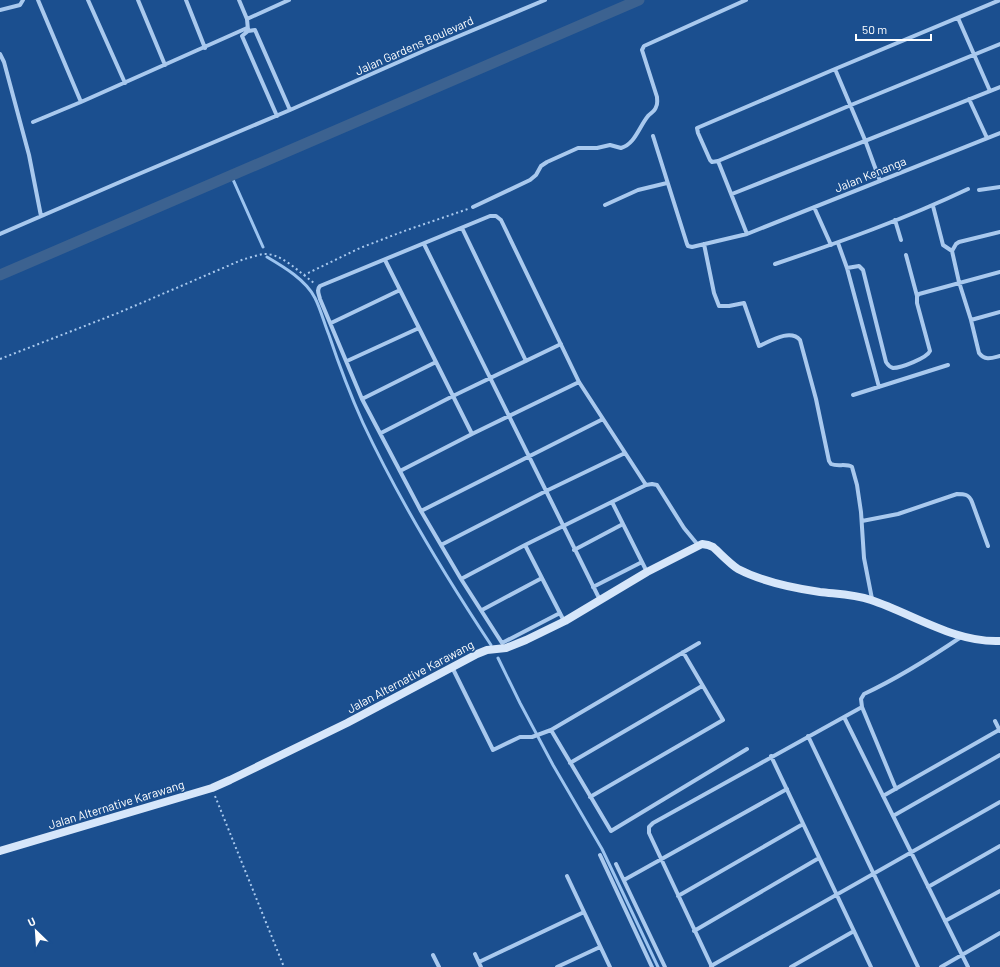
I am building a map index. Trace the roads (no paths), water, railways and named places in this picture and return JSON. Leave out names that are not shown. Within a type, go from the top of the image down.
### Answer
[{"type":"street","points":[[0,10],[20,5],[23,0]]},
{"type":"street","points":[[38,0],[81,102]]},
{"type":"street","points":[[88,0],[125,83]]},
{"type":"street","points":[[138,0],[165,65]]},
{"type":"street","points":[[186,0],[205,48]]},
{"type":"street","points":[[239,0],[246,19],[247,30],[242,36],[276,116]]},
{"type":"street","points":[[246,19],[289,0]]},
{"type":"street","name":"Jalan Gardens Boulevard","points":[[0,234],[545,0]]},
{"type":"street","points":[[473,207],[530,180],[536,175],[541,166],[547,162],[578,148],[597,148],[610,144],[620,148],[626,145],[636,136],[647,117],[657,104],[657,97],[642,50],[644,46],[746,0]]},
{"type":"street","points":[[1000,0],[697,128],[698,133],[710,160],[712,162],[718,161],[1000,44]]},
{"type":"street","points":[[958,18],[990,91]]},
{"type":"street","points":[[34,122],[247,30],[255,30],[290,110]]},
{"type":"street","points":[[0,54],[4,62],[29,155],[41,216]]},
{"type":"street","points":[[835,69],[851,105],[880,181]]},
{"type":"street","points":[[732,194],[1000,87]]},
{"type":"street","points":[[969,99],[987,138]]},
{"type":"street","name":"Jalan Kenanga","points":[[667,183],[687,244],[688,246],[692,247],[747,234],[1000,133]]},
{"type":"street","points":[[605,205],[638,190],[667,183],[653,136]]},
{"type":"street","points":[[718,161],[747,234]]},
{"type":"street","points":[[979,190],[1000,187]]},
{"type":"street","points":[[775,264],[838,243],[933,206],[968,189]]},
{"type":"street","points":[[933,206],[942,245],[952,251]]},
{"type":"street","points":[[814,207],[831,245]]},
{"type":"street","points":[[560,613],[502,643],[461,579],[421,511],[362,399],[320,299],[318,291],[319,287],[490,216],[496,216],[501,220],[579,382],[646,485]]},
{"type":"street","points":[[895,220],[901,240]]},
{"type":"street","points":[[462,228],[526,361]]},
{"type":"street","points":[[1000,232],[959,242],[952,251],[959,282],[981,356],[987,359],[1000,356]]},
{"type":"street","points":[[838,243],[847,268],[879,387]]},
{"type":"street","points":[[424,244],[600,600]]},
{"type":"street","points":[[704,244],[718,306],[730,306],[744,303],[759,346],[792,335],[797,336],[800,340],[816,399],[829,460],[831,464],[835,466],[848,464],[852,467],[857,485],[862,521],[864,558],[872,600]]},
{"type":"street","points":[[847,268],[859,266],[863,270],[886,362],[891,367],[899,366],[924,357],[930,351],[906,255]]},
{"type":"street","points":[[385,260],[472,434]]},
{"type":"street","points":[[917,296],[924,292],[1000,272]]},
{"type":"street","points":[[331,323],[400,290]]},
{"type":"street","points":[[971,320],[1000,312]]},
{"type":"street","points":[[347,361],[419,328]]},
{"type":"street","points":[[381,434],[453,396],[561,344]]},
{"type":"street","points":[[362,399],[436,362]]},
{"type":"street","points":[[853,395],[948,365]]},
{"type":"street","points":[[400,471],[579,382]]},
{"type":"street","points":[[421,511],[603,419]]},
{"type":"street","points":[[441,545],[546,491],[625,453]]},
{"type":"street","points":[[461,579],[563,526],[646,485],[652,484],[657,485],[684,528],[698,545],[708,544],[738,568],[758,577],[794,588],[851,595],[872,600],[961,637],[989,642],[1000,641]]},
{"type":"street","points":[[862,521],[898,514],[957,494],[964,494],[969,497],[972,502],[988,546]]},
{"type":"street","points":[[612,502],[647,572]]},
{"type":"street","points":[[574,550],[623,524]]},
{"type":"street","points":[[525,545],[565,621]]},
{"type":"street","name":"Jalan Alternative Karawang","points":[[0,852],[212,788],[347,723],[481,652],[506,648],[565,621],[647,572],[698,545]]},
{"type":"street","points":[[593,587],[642,562]]},
{"type":"street","points":[[482,610],[542,578]]},
{"type":"street","points":[[896,789],[862,707],[861,699],[864,694],[923,663],[961,637]]},
{"type":"street","points":[[452,667],[493,750],[520,737],[532,737],[551,730],[698,643]]},
{"type":"street","points":[[590,797],[723,720],[683,652]]},
{"type":"street","points":[[570,763],[702,686]]},
{"type":"street","points":[[862,707],[650,824],[648,830],[660,859],[711,966],[1000,802]]},
{"type":"street","points":[[844,717],[968,967]]},
{"type":"street","points":[[883,796],[1000,731],[995,721]]},
{"type":"street","points":[[551,730],[610,831],[747,749]]},
{"type":"street","points":[[808,736],[918,967]]},
{"type":"street","points":[[893,816],[1000,755]]},
{"type":"street","points":[[771,756],[870,966],[864,967]]},
{"type":"street","points":[[624,880],[787,789]]},
{"type":"street","points":[[678,896],[803,824]]},
{"type":"street","points":[[928,887],[1000,846]]},
{"type":"street","points":[[600,855],[652,967]]},
{"type":"street","points":[[694,931],[819,858]]},
{"type":"street","points":[[616,864],[665,967]]},
{"type":"street","points":[[567,876],[610,967]]},
{"type":"street","points":[[945,922],[1000,891]]},
{"type":"street","points":[[479,962],[584,912]]},
{"type":"street","points":[[790,967],[854,931]]},
{"type":"street","points":[[941,967],[1000,933]]},
{"type":"street","points":[[557,967],[600,947]]},
{"type":"street","points":[[475,954],[481,967]]},
{"type":"street","points":[[433,955],[439,967]]},
{"type":"waterway","points":[[0,275],[639,0]]},
{"type":"waterway","points":[[231,175],[263,247]]},
{"type":"waterway","points":[[267,257],[300,280],[311,291],[321,312],[349,390],[377,452],[423,536],[491,645]]},
{"type":"waterway","points":[[498,658],[553,765],[602,849],[658,967]]}]
